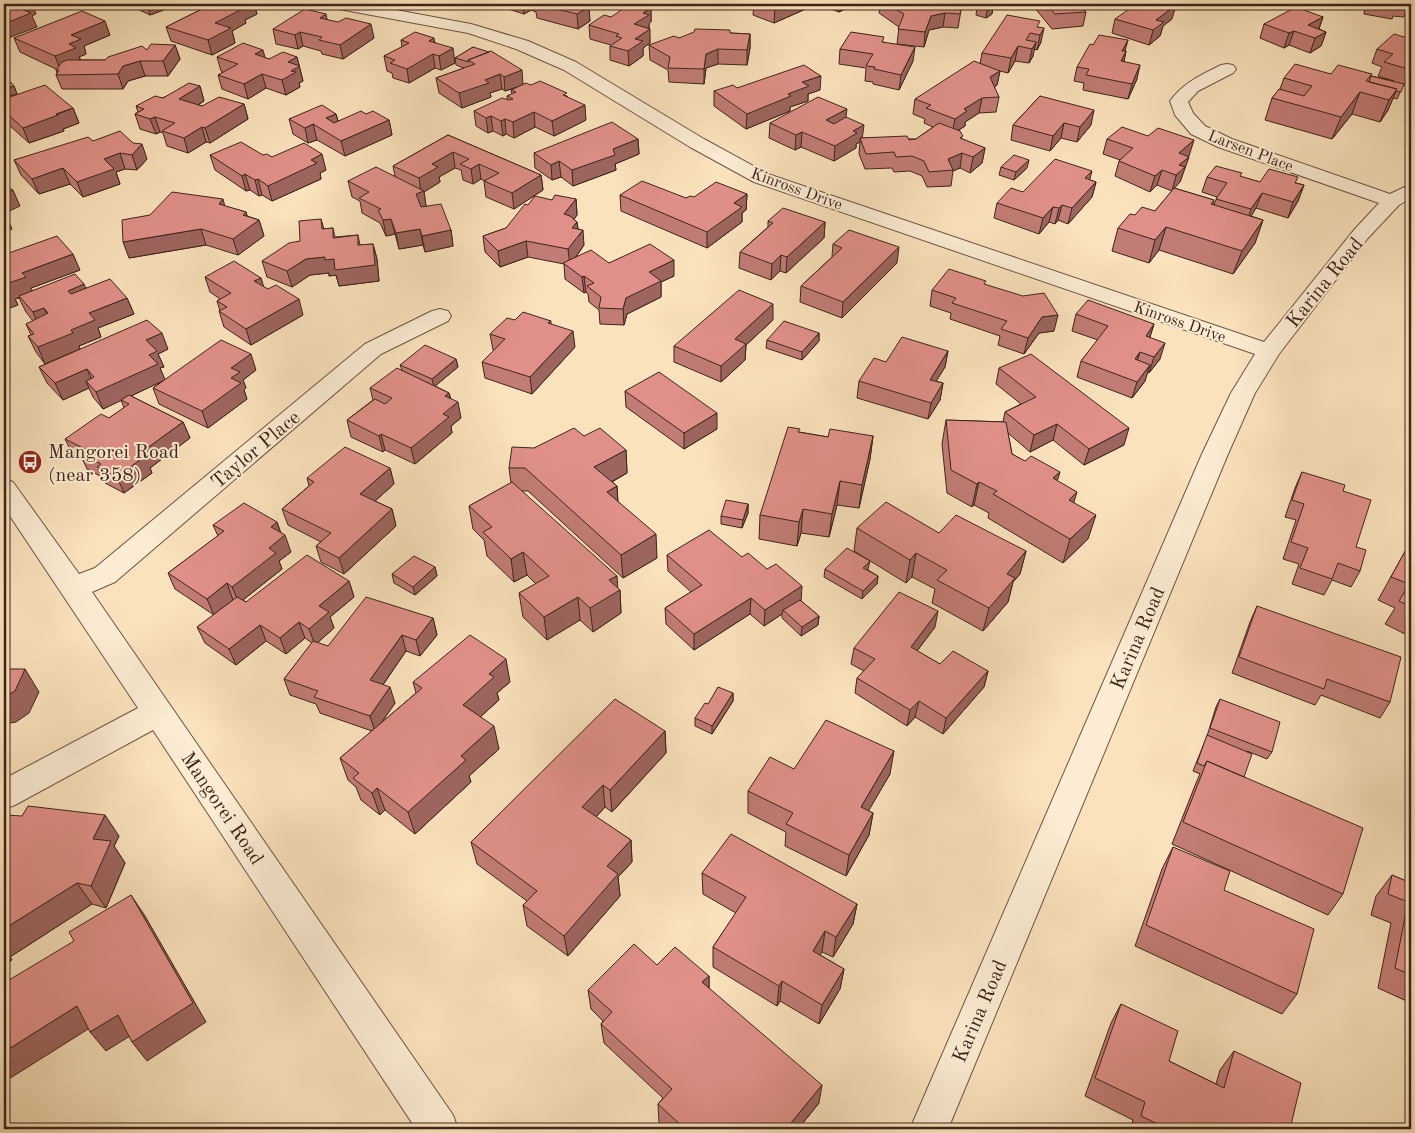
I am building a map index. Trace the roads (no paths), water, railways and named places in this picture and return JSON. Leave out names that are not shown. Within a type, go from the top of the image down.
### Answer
[{"type":"street","name":"Kinross Drive","points":[[339,4],[471,29],[522,45],[570,66],[697,144],[761,178],[1269,351]]},
{"type":"street","name":"Larsen Place","points":[[1227,69],[1192,87],[1179,101],[1184,115],[1198,130],[1225,143],[1402,195]]},
{"type":"street","name":"Karina Road","points":[[929,1129],[1215,454],[1243,393],[1269,351],[1362,234],[1402,195]]},
{"type":"street","name":"Taylor Place","points":[[74,588],[105,575],[373,349],[440,316]]},
{"type":"street","name":"Mangorei Road","points":[[4,488],[74,588],[439,1129]]},
{"type":"street","points":[[4,795],[158,712]]},
{"type":"place","name":"Mangorei Road (near 358)","points":[[30,462]]}]
